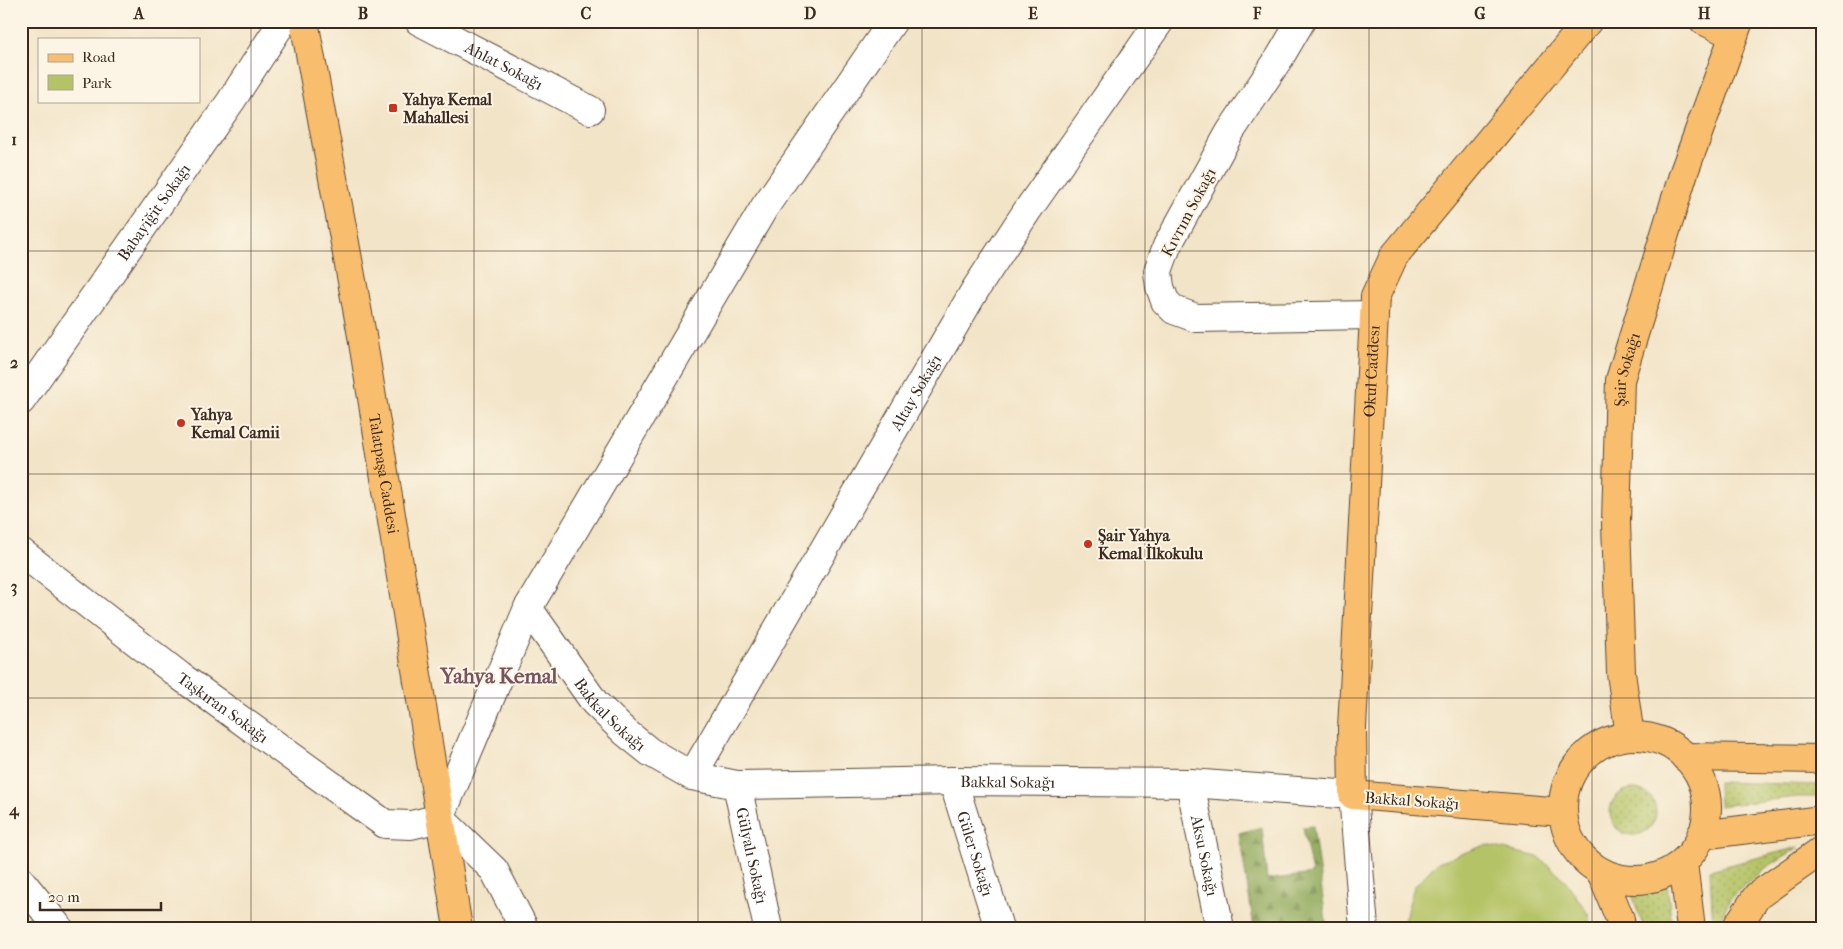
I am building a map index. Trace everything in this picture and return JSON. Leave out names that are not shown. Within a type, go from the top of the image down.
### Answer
[{"type":"main road","name":"Talatpaşa Caddesi","points":[[304,21],[361,330],[458,928]]},
{"type":"main road","name":"Okul Caddesı","points":[[1352,795],[1352,728],[1375,297],[1394,256],[1588,21]]},
{"type":"main road","points":[[1704,21],[1736,28]]},
{"type":"main road","name":"Şair Sokağı","points":[[1630,736],[1622,673],[1616,523],[1620,380],[1684,172],[1736,28]]},
{"type":"main road","points":[[1630,736],[1650,737],[1670,745],[1685,757],[1697,772],[1704,790],[1707,809],[1701,835],[1696,846],[1683,863],[1664,874],[1644,880],[1622,879],[1601,872],[1581,857],[1568,836],[1562,812],[1563,793],[1570,775],[1581,760],[1595,747],[1612,739],[1630,736]]},
{"type":"main road","points":[[1685,757],[1822,759]]},
{"type":"main road","name":"Bakkal Sokağı","points":[[1352,795],[1562,812]]},
{"type":"main road","points":[[1701,835],[1822,820]]},
{"type":"main road","points":[[1736,928],[1757,896],[1822,850]]},
{"type":"main road","points":[[1683,863],[1691,928]]},
{"type":"main road","points":[[1601,872],[1620,919],[1621,928]]},
{"type":"street","name":"Babayiğit Sokağı","points":[[21,401],[231,101],[283,21]]},
{"type":"street","name":"Ahlat Sokağı","points":[[420,21],[590,110]]},
{"type":"street","points":[[524,928],[494,870],[440,818],[528,608],[764,208],[893,21]]},
{"type":"street","name":"Altay Sokağı","points":[[692,776],[975,290],[1027,211],[1160,21]]},
{"type":"street","name":"Kıvrım Sokağı","points":[[1301,21],[1280,57],[1230,132],[1167,246],[1158,271],[1160,287],[1165,301],[1174,310],[1196,318],[1374,315]]},
{"type":"street","name":"Taşkıran Sokağı","points":[[21,552],[180,676],[385,824],[410,825],[440,818]]},
{"type":"street","name":"Bakkal Sokağı","points":[[528,608],[595,703],[625,732],[650,752],[692,776],[737,785],[953,781],[1190,783],[1352,795]]},
{"type":"street","name":"Güler Sokağı","points":[[953,781],[999,928]]},
{"type":"street","name":"Aksu Sokağı","points":[[1190,783],[1220,928]]},
{"type":"street","name":"Gülyalı Sokağı","points":[[737,785],[768,928]]},
{"type":"street","points":[[1352,795],[1364,928]]},
{"type":"street","points":[[21,881],[59,928]]},
{"type":"green space","points":[[1718,782],[1822,785],[1822,797],[1797,797],[1719,806]]},
{"type":"green space","points":[[1628,789],[1638,789],[1650,795],[1655,803],[1655,821],[1650,829],[1642,834],[1628,835],[1620,832],[1613,825],[1610,817],[1610,807],[1613,799],[1620,792]]},
{"type":"green space","points":[[1313,826],[1327,928],[1254,928],[1239,833],[1262,827],[1267,880],[1312,874],[1303,827]]},
{"type":"green space","points":[[1486,845],[1538,857],[1566,881],[1588,914],[1590,928],[1402,928],[1414,887],[1438,862]]},
{"type":"green space","points":[[1799,847],[1764,869],[1730,899],[1716,928],[1713,928],[1710,870]]},
{"type":"green space","points":[[1667,883],[1672,928],[1644,928],[1631,892]]},
{"type":"place","name":"Yahya Kemal Mahallesi","points":[[393,108]]},
{"type":"place","name":"Yahya Kemal Camii","points":[[181,423]]},
{"type":"place","name":"Şair Yahya Kemal İlkokulu","points":[[1088,544]]},
{"type":"district","name":"Yahya Kemal","points":[[499,676]]}]
